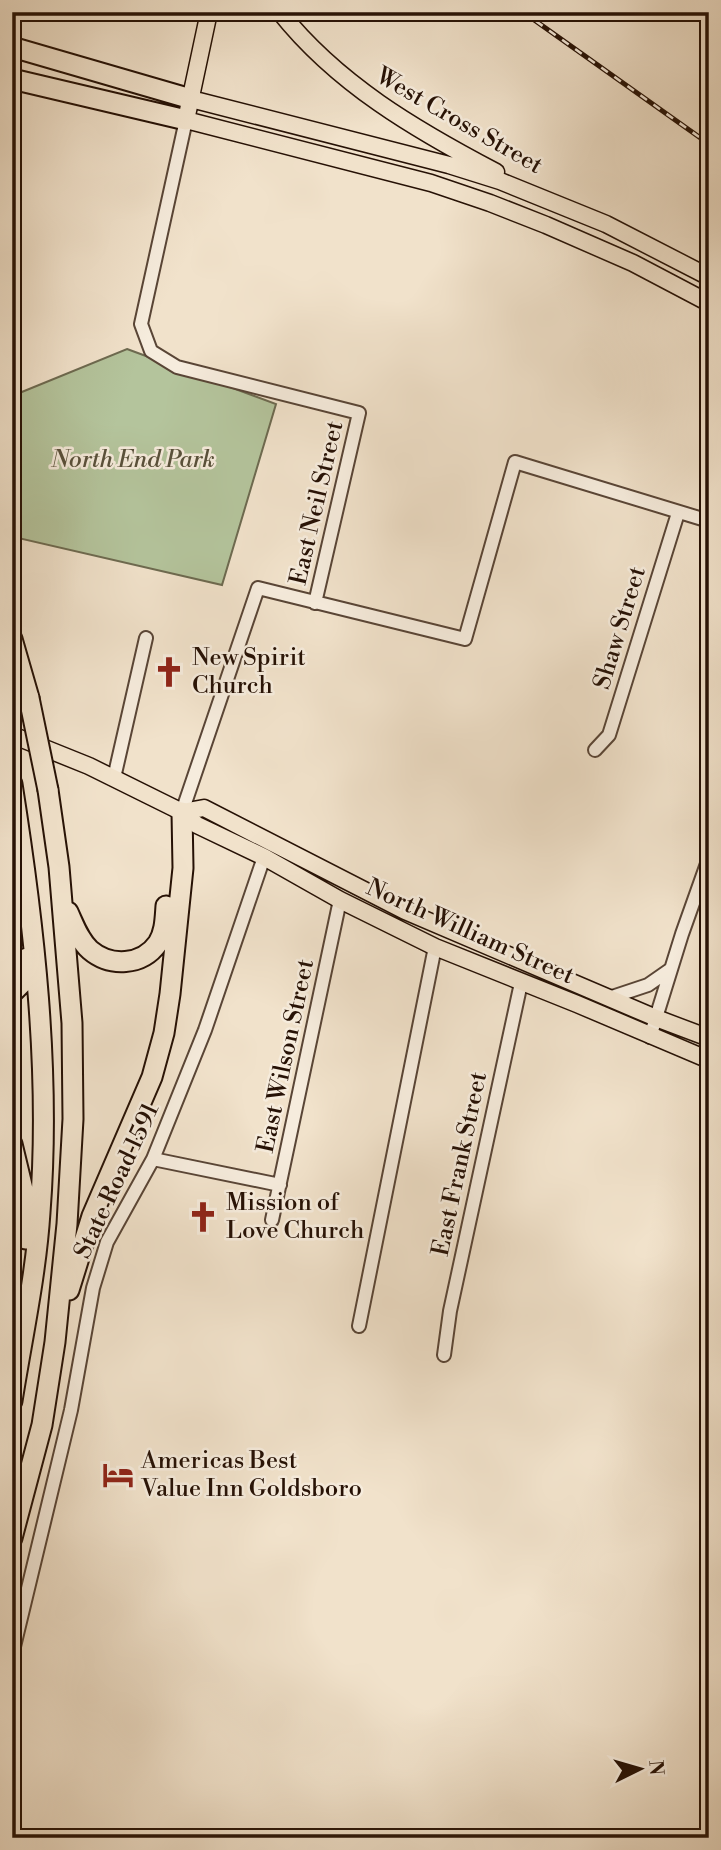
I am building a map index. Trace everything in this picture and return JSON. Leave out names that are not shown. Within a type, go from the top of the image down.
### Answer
[{"type":"highway","points":[[12,47],[195,100]]},
{"type":"highway","points":[[12,79],[190,121]]},
{"type":"highway","points":[[12,639],[29,698],[48,790],[67,911],[78,935],[90,949],[110,962],[138,958],[159,942],[164,929],[170,868],[182,812]]},
{"type":"highway","points":[[12,783],[30,902],[43,1095],[40,1212],[12,1401]]},
{"type":"highway","points":[[55,1342],[92,1216],[152,1077],[164,1033],[183,868],[182,812]]},
{"type":"highway","points":[[12,1538],[42,1425],[55,1342],[67,1224],[74,1119],[72,1023],[59,867]]},
{"type":"highway","points":[[12,993],[22,983],[26,970],[30,902]]},
{"type":"highway","points":[[12,1144],[27,1206],[25,1319]]},
{"type":"main road","points":[[195,100],[209,12]]},
{"type":"main road","points":[[220,12],[190,121],[443,187],[547,225],[633,262],[709,303]]},
{"type":"main road","name":"West Cross Street","points":[[279,12],[309,47],[370,98],[456,151],[561,205]]},
{"type":"main road","points":[[195,100],[449,165],[500,181],[606,224],[709,277]]},
{"type":"main road","points":[[679,286],[691,267]]},
{"type":"main road","name":"North William Street","points":[[12,735],[114,778],[182,812],[197,824],[435,947],[709,1060]]},
{"type":"main road","name":"North William Street","points":[[182,812],[204,808],[405,911],[709,1038]]},
{"type":"street","name":"East Neil Street","points":[[190,121],[178,155],[141,324],[151,351],[177,367],[359,413],[315,603]]},
{"type":"street","points":[[182,812],[258,588],[465,639],[515,462],[709,521]]},
{"type":"street","name":"Shaw Street","points":[[595,750],[609,735],[678,513]]},
{"type":"street","points":[[114,778],[146,638]]},
{"type":"street","name":"State Road 1591","points":[[12,1655],[71,1410],[93,1288],[107,1242],[153,1159],[205,1030],[264,857]]},
{"type":"street","points":[[650,1037],[709,858]]},
{"type":"street","name":"East Wilson Street","points":[[272,1220],[340,900]]},
{"type":"street","points":[[359,1326],[435,947]]},
{"type":"street","points":[[609,998],[648,985],[671,969]]},
{"type":"street","name":"East Frank Street","points":[[444,1354],[453,1297],[521,983]]},
{"type":"street","points":[[153,1159],[280,1185]]},
{"type":"green space","name":"North End Park","points":[[127,349],[276,404],[222,585],[18,538],[12,524],[12,396]]},
{"type":"railway","points":[[523,12],[709,144]]},
{"type":"place","name":"New Spirit Church","points":[[169,672]]},
{"type":"place","name":"Mission of Love Church","points":[[203,1217]]},
{"type":"place","name":"Americas Best Value Inn Goldsboro","points":[[118,1475]]}]
